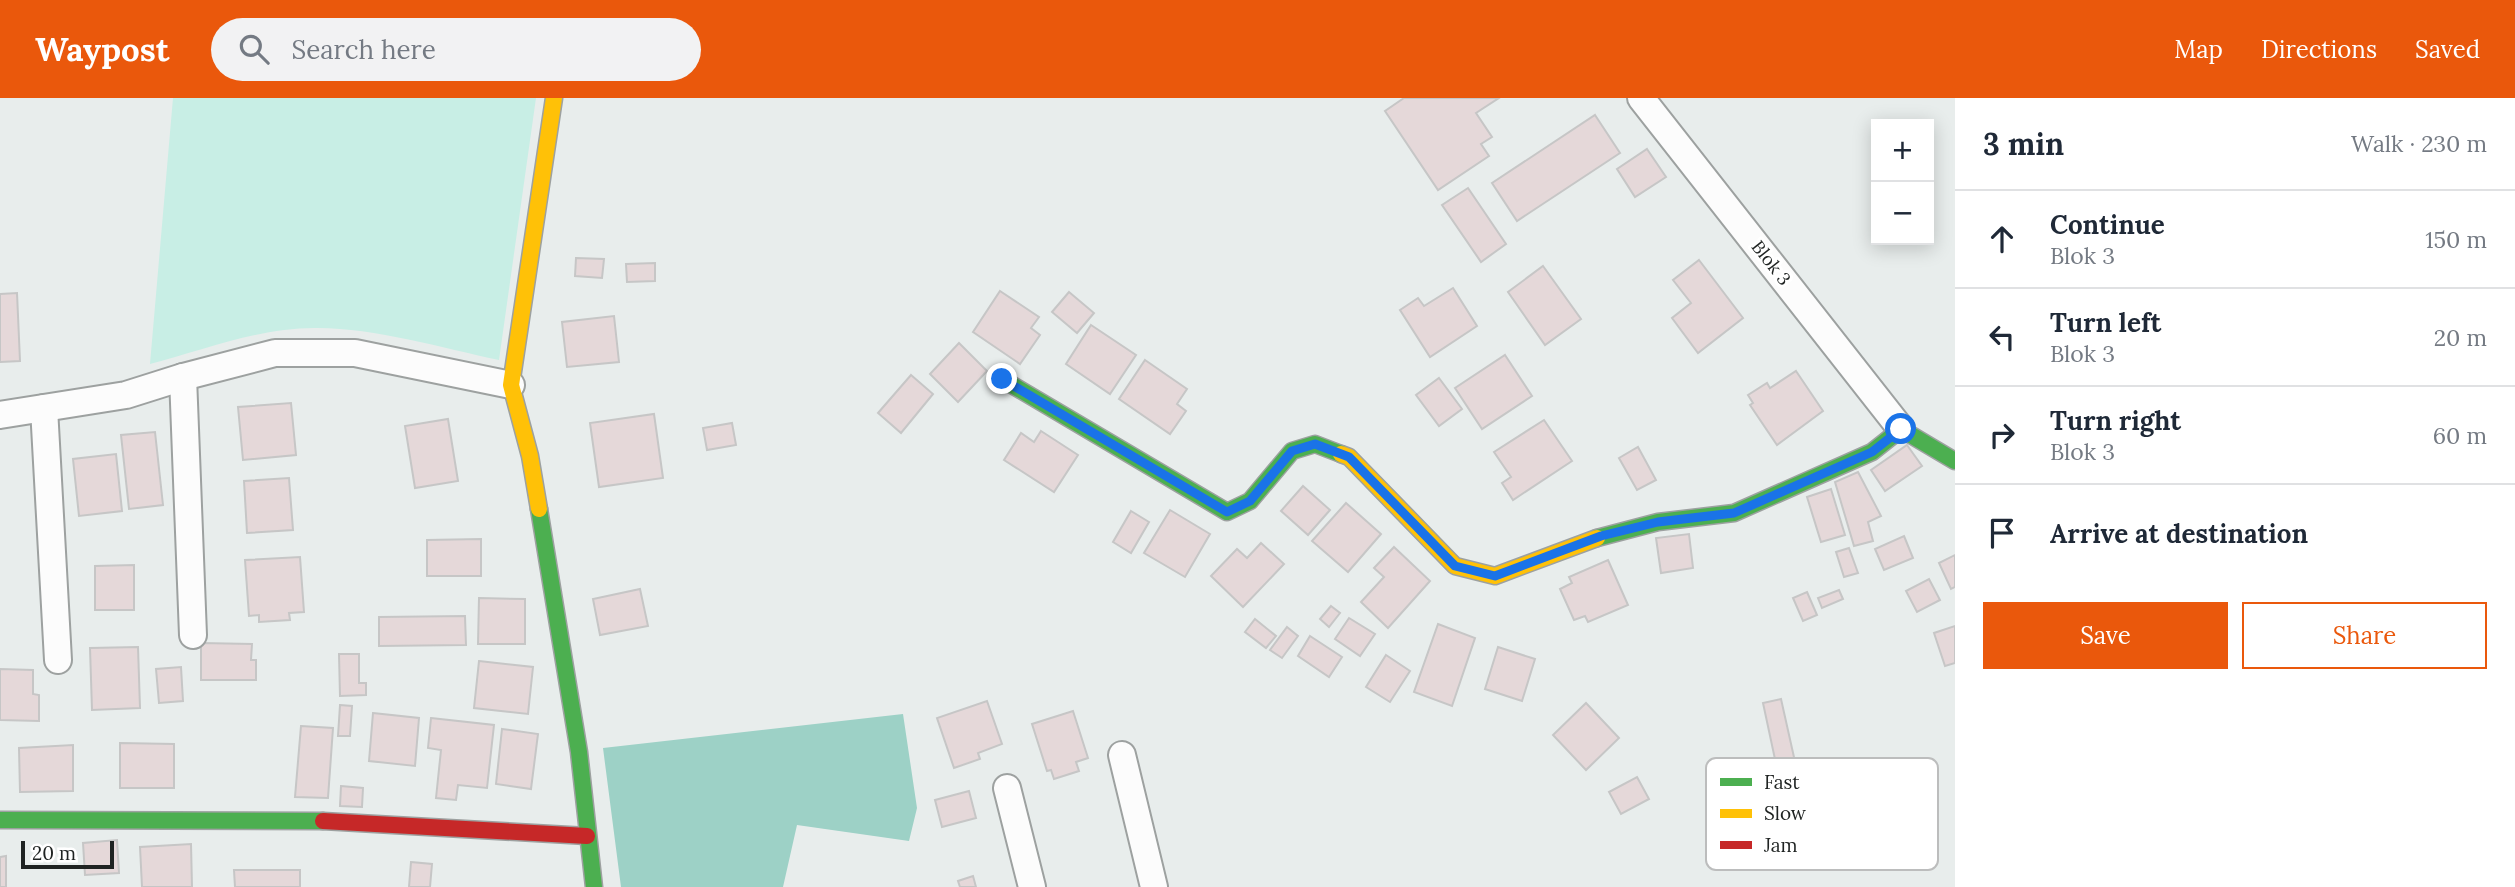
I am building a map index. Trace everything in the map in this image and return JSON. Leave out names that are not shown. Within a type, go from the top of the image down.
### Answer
[{"type":"street","points":[[554,98],[511,385],[530,456],[575,725],[594,887]]},
{"type":"street","name":"Blok 3","points":[[1641,98],[1901,429],[1955,461]]},
{"type":"street","points":[[0,415],[126,395],[275,353],[355,353],[511,385]]},
{"type":"street","points":[[183,377],[193,635]]},
{"type":"street","points":[[1002,379],[1227,512],[1250,501],[1292,451],[1315,444],[1349,457],[1455,566],[1495,576],[1601,536],[1658,522],[1734,513],[1872,452],[1901,429]]},
{"type":"street","points":[[44,408],[58,660]]},
{"type":"street","points":[[1122,755],[1154,887]]},
{"type":"street","points":[[1007,788],[1032,887]]},
{"type":"street","points":[[0,820],[334,821],[587,836]]},
{"type":"green space","points":[[173,98],[536,98],[499,360],[385,335],[318,328],[254,335],[150,364]]},
{"type":"green space","points":[[903,714],[917,808],[909,841],[797,825],[783,887],[621,887],[603,748]]},
{"type":"building","points":[[1404,98],[1499,98],[1476,113],[1492,137],[1481,144],[1489,156],[1438,190],[1385,111]]},
{"type":"building","points":[[1595,115],[1620,153],[1517,221],[1492,183]]},
{"type":"building","points":[[1647,149],[1666,177],[1635,197],[1617,169]]},
{"type":"building","points":[[1468,188],[1506,244],[1481,262],[1442,205]]},
{"type":"building","points":[[576,258],[604,259],[602,278],[575,276]]},
{"type":"building","points":[[1699,260],[1743,318],[1698,353],[1672,318],[1691,303],[1673,280]]},
{"type":"building","points":[[655,263],[655,281],[627,282],[626,264]]},
{"type":"building","points":[[1543,266],[1581,319],[1545,345],[1508,292]]},
{"type":"building","points":[[1453,288],[1477,326],[1430,357],[1400,310],[1418,298],[1424,306]]},
{"type":"building","points":[[1000,291],[1039,317],[1031,328],[1040,335],[1020,364],[973,332]]},
{"type":"building","points":[[1069,292],[1094,313],[1077,333],[1052,312]]},
{"type":"building","points":[[17,293],[20,361],[0,362],[0,294]]},
{"type":"building","points":[[614,316],[619,362],[567,367],[562,322]]},
{"type":"building","points":[[1091,325],[1136,355],[1110,394],[1066,364]]},
{"type":"building","points":[[959,343],[987,371],[958,402],[930,374]]},
{"type":"building","points":[[1505,355],[1532,396],[1482,429],[1455,388]]},
{"type":"building","points":[[1145,360],[1187,389],[1177,404],[1186,411],[1170,434],[1119,399]]},
{"type":"building","points":[[1796,371],[1823,411],[1777,445],[1750,405],[1753,403],[1748,395],[1767,383],[1770,388]]},
{"type":"building","points":[[911,375],[933,394],[901,433],[878,413]]},
{"type":"building","points":[[1439,378],[1462,409],[1439,426],[1416,395]]},
{"type":"building","points":[[291,403],[296,455],[243,460],[238,407]]},
{"type":"building","points":[[654,414],[663,478],[599,487],[590,423]]},
{"type":"building","points":[[448,419],[458,481],[415,488],[405,426]]},
{"type":"building","points":[[1544,420],[1572,461],[1513,500],[1502,483],[1511,477],[1494,452]]},
{"type":"building","points":[[732,423],[736,445],[707,450],[703,428]]},
{"type":"building","points":[[1041,431],[1078,455],[1054,492],[1004,460],[1021,433],[1034,442]]},
{"type":"building","points":[[155,432],[163,505],[129,509],[121,435]]},
{"type":"building","points":[[1907,445],[1922,466],[1885,491],[1871,470]]},
{"type":"building","points":[[1638,447],[1656,480],[1637,490],[1619,458]]},
{"type":"building","points":[[116,454],[122,511],[79,516],[73,459]]},
{"type":"building","points":[[1858,472],[1881,516],[1868,522],[1873,541],[1854,546],[1835,482]]},
{"type":"building","points":[[289,478],[293,530],[247,533],[244,481]]},
{"type":"building","points":[[1303,486],[1330,510],[1308,535],[1281,511]]},
{"type":"building","points":[[1831,489],[1845,535],[1821,542],[1807,497]]},
{"type":"building","points":[[1346,503],[1381,534],[1348,572],[1312,541]]},
{"type":"building","points":[[1170,510],[1210,534],[1185,577],[1144,553]]},
{"type":"building","points":[[1131,511],[1149,522],[1131,553],[1113,542]]},
{"type":"building","points":[[1689,534],[1693,568],[1661,573],[1656,538]]},
{"type":"building","points":[[1904,536],[1913,558],[1884,570],[1875,549]]},
{"type":"building","points":[[481,539],[481,576],[427,576],[427,540]]},
{"type":"building","points":[[1261,543],[1284,564],[1243,607],[1211,576],[1237,549],[1247,558]]},
{"type":"building","points":[[1394,547],[1430,581],[1388,628],[1361,602],[1384,577],[1374,568]]},
{"type":"building","points":[[1849,548],[1858,573],[1844,577],[1836,552]]},
{"type":"building","points":[[1955,555],[1955,587],[1951,589],[1939,563]]},
{"type":"building","points":[[300,557],[304,612],[289,613],[290,620],[259,622],[259,615],[249,616],[245,560]]},
{"type":"building","points":[[1608,560],[1628,605],[1588,622],[1585,616],[1574,620],[1560,589],[1572,583],[1569,577]]},
{"type":"building","points":[[134,565],[134,610],[95,610],[95,566]]},
{"type":"building","points":[[1929,579],[1940,600],[1917,612],[1906,591]]},
{"type":"building","points":[[640,589],[648,626],[600,635],[593,599]]},
{"type":"building","points":[[1839,590],[1843,599],[1822,608],[1818,598]]},
{"type":"building","points":[[1807,592],[1817,615],[1803,621],[1793,598]]},
{"type":"building","points":[[479,598],[525,599],[525,644],[478,644]]},
{"type":"building","points":[[1331,606],[1340,613],[1329,627],[1320,619]]},
{"type":"building","points":[[465,616],[466,645],[379,646],[379,617]]},
{"type":"building","points":[[1349,618],[1375,634],[1360,656],[1335,639]]},
{"type":"building","points":[[1255,619],[1276,636],[1266,648],[1245,632]]},
{"type":"building","points":[[1438,624],[1475,638],[1452,706],[1414,692]]},
{"type":"building","points":[[1955,626],[1955,663],[1945,666],[1934,633]]},
{"type":"building","points":[[1287,627],[1298,636],[1282,658],[1270,650]]},
{"type":"building","points":[[1310,636],[1342,657],[1329,677],[1298,656]]},
{"type":"building","points":[[201,643],[252,644],[251,660],[256,660],[256,680],[201,680]]},
{"type":"building","points":[[138,647],[140,708],[92,710],[90,648]]},
{"type":"building","points":[[1498,647],[1535,659],[1522,701],[1485,689]]},
{"type":"building","points":[[339,654],[359,654],[359,683],[366,683],[366,695],[340,696]]},
{"type":"building","points":[[1386,655],[1410,671],[1390,702],[1366,687]]},
{"type":"building","points":[[479,661],[533,667],[528,714],[474,708]]},
{"type":"building","points":[[181,667],[183,701],[159,703],[156,669]]},
{"type":"building","points":[[0,669],[33,670],[33,694],[39,695],[39,721],[0,720]]},
{"type":"building","points":[[1781,699],[1794,758],[1775,758],[1763,703]]},
{"type":"building","points":[[987,701],[1002,744],[978,753],[980,759],[954,768],[937,718]]},
{"type":"building","points":[[1586,703],[1619,738],[1586,770],[1553,735]]},
{"type":"building","points":[[340,705],[352,706],[350,736],[338,736]]},
{"type":"building","points":[[1073,711],[1088,758],[1076,762],[1079,771],[1054,779],[1051,770],[1047,771],[1032,724]]},
{"type":"building","points":[[373,713],[419,718],[415,766],[369,761]]},
{"type":"building","points":[[431,718],[494,725],[487,788],[458,785],[456,800],[436,798],[441,750],[428,748]]},
{"type":"building","points":[[301,726],[333,728],[328,798],[295,797]]},
{"type":"building","points":[[502,729],[538,734],[531,789],[496,784]]},
{"type":"building","points":[[120,743],[174,744],[174,788],[120,788]]},
{"type":"building","points":[[73,745],[73,791],[20,792],[19,748]]},
{"type":"building","points":[[1637,777],[1649,799],[1621,814],[1609,792]]},
{"type":"building","points":[[341,786],[363,788],[362,807],[340,806]]},
{"type":"building","points":[[969,791],[976,818],[942,827],[935,800]]},
{"type":"building","points":[[117,840],[119,873],[85,875],[83,843]]},
{"type":"building","points":[[191,844],[192,887],[142,887],[140,847]]},
{"type":"building","points":[[6,856],[6,887],[0,887],[0,857]]},
{"type":"building","points":[[411,862],[432,864],[430,887],[409,887]]},
{"type":"building","points":[[234,870],[300,870],[300,887],[235,887]]},
{"type":"building","points":[[973,876],[976,887],[960,887],[958,881]]},
{"type":"traffic: fast","points":[[1002,379],[1227,512],[1250,501],[1292,451],[1315,444],[1341,454]]},
{"type":"traffic: fast","points":[[1597,538],[1658,522],[1734,513],[1872,452],[1901,429],[1955,461]]},
{"type":"traffic: fast","points":[[539,509],[579,752],[594,887]]},
{"type":"traffic: fast","points":[[0,820],[323,821]]},
{"type":"traffic: slow","points":[[539,509],[530,456],[511,385],[554,98]]},
{"type":"traffic: slow","points":[[1341,454],[1349,457],[1455,566],[1495,576],[1597,538]]},
{"type":"traffic: jam","points":[[323,821],[587,836]]},
{"type":"route","points":[[1002,379],[1227,512],[1250,501],[1292,451],[1315,444],[1349,457],[1455,566],[1495,576],[1601,536],[1658,522],[1734,513],[1872,452],[1901,429]]}]
